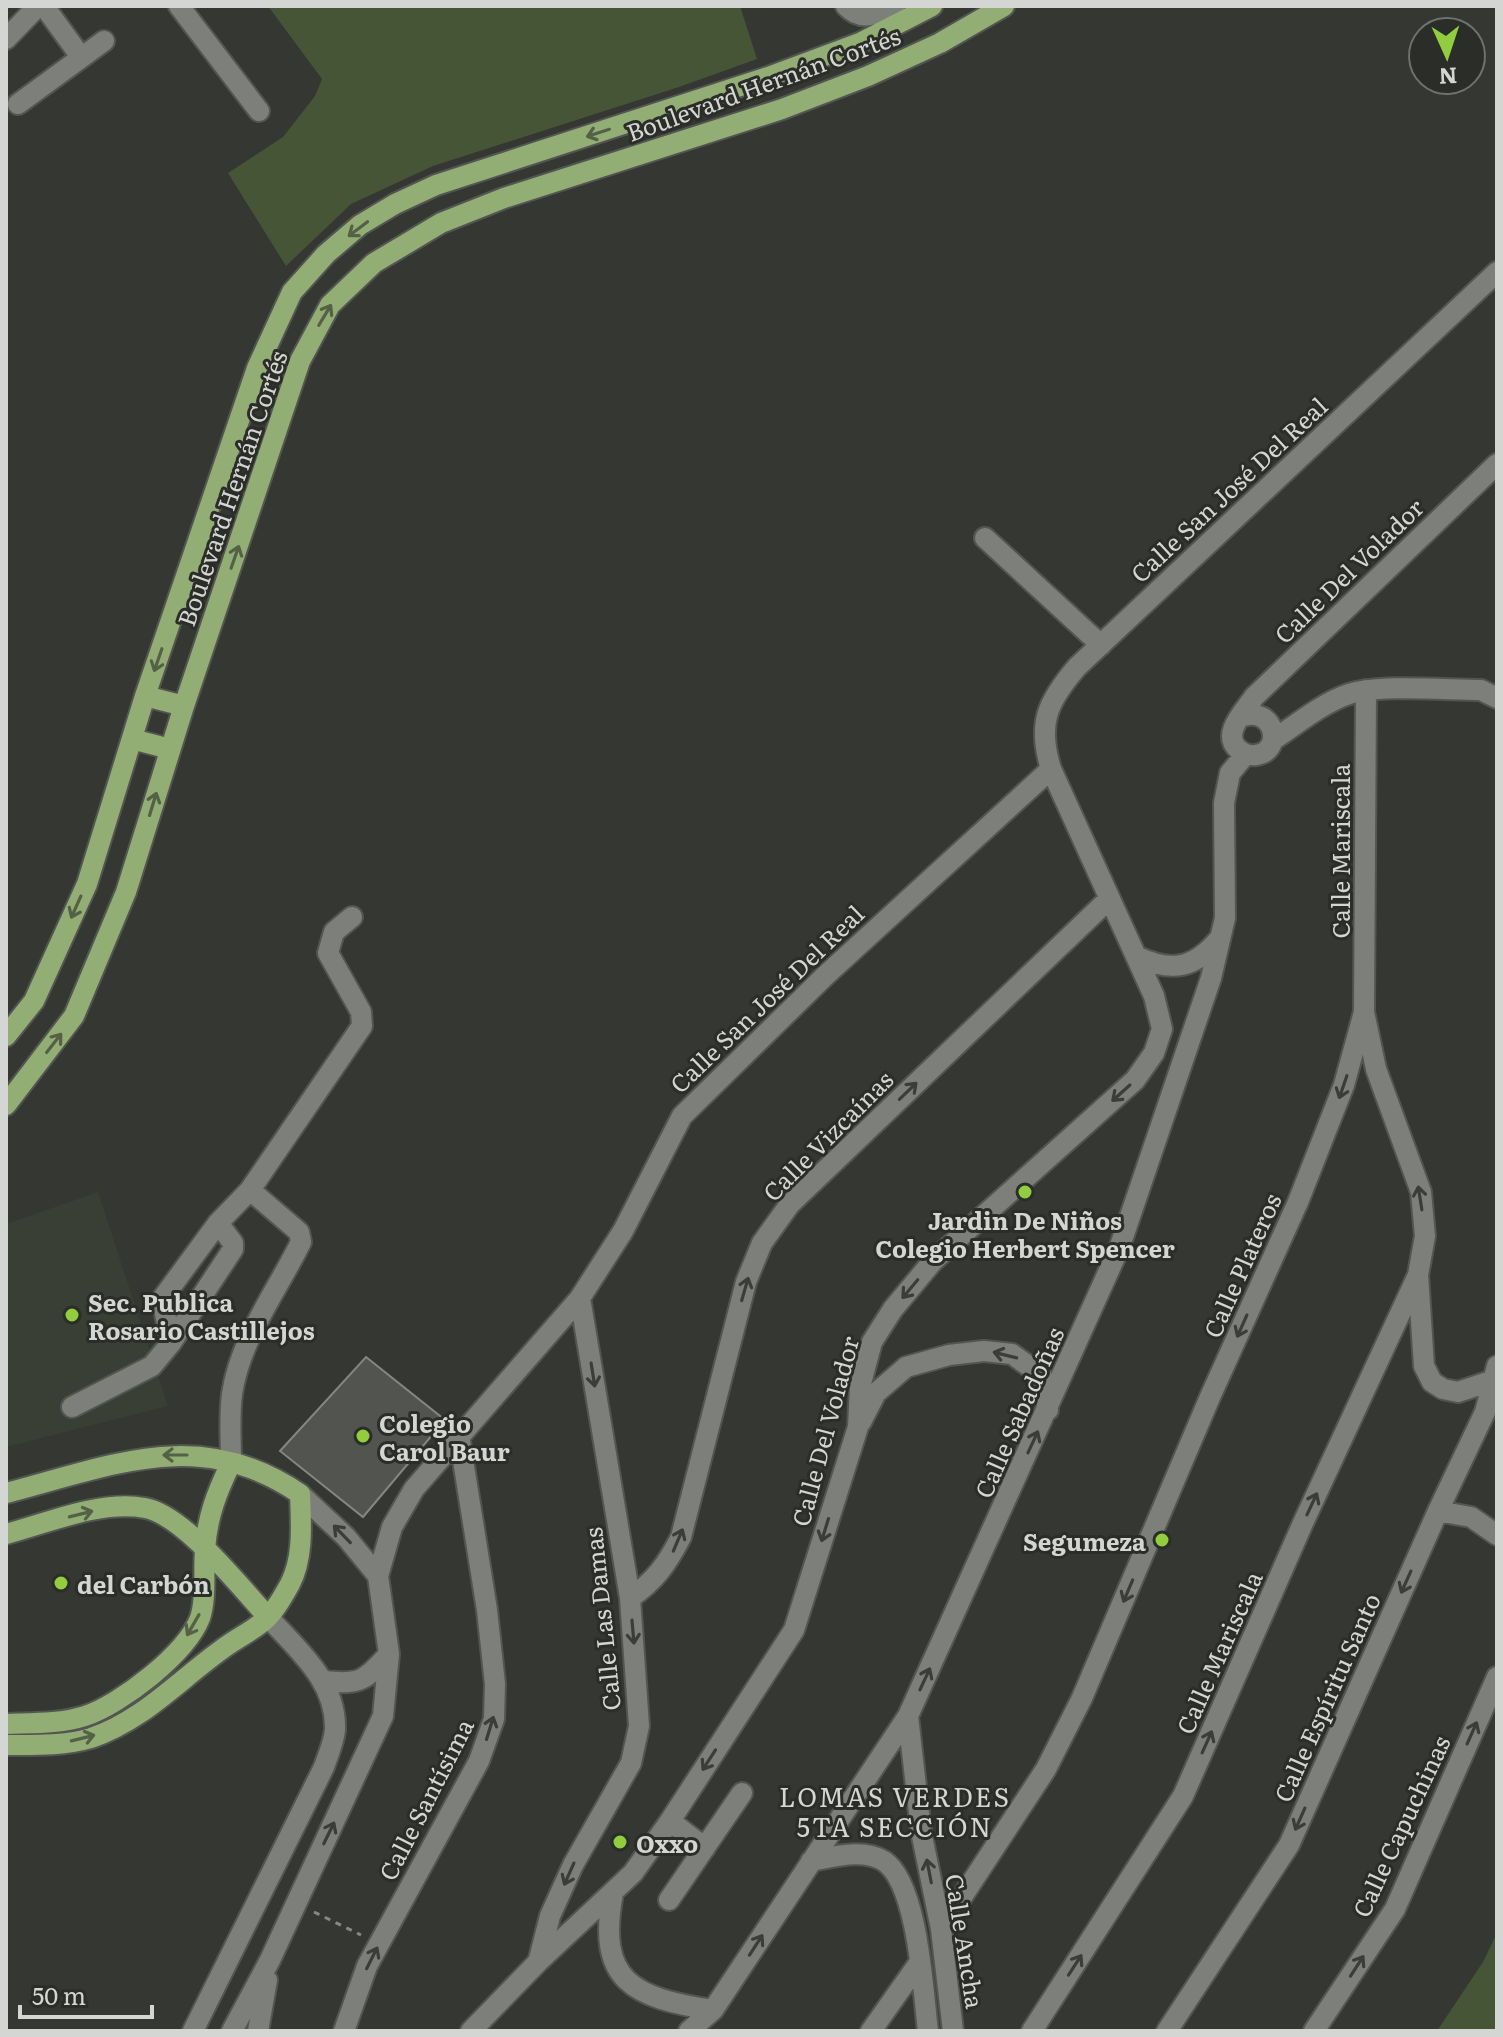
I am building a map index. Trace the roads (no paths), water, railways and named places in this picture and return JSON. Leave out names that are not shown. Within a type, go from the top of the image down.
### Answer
[{"type":"main road","name":"Boulevard Hernán Cortés","points":[[6,1105],[74,1016],[126,892],[184,706],[300,361],[330,305],[374,263],[441,223],[504,198],[782,109],[868,76],[940,43],[1004,6]]},
{"type":"main road","name":"Boulevard Hernán Cortés","points":[[6,1036],[34,1001],[87,884],[145,696],[257,368],[292,292],[326,254],[360,225],[436,185],[768,77],[862,42],[892,14],[926,7]]},
{"type":"main road","points":[[926,7],[940,43]]},
{"type":"main road","points":[[892,14],[911,57]]},
{"type":"main road","points":[[145,696],[184,706]]},
{"type":"main road","points":[[132,739],[170,749]]},
{"type":"main road","points":[[6,1493],[147,1456],[175,1454],[231,1463],[261,1472],[300,1494],[301,1531],[298,1561],[291,1581],[268,1617],[220,1650],[158,1701],[121,1726],[89,1738],[63,1743],[6,1745]]},
{"type":"main road","points":[[6,1724],[83,1717],[112,1705],[177,1652],[200,1618],[205,1550],[214,1500],[231,1463]]},
{"type":"main road","points":[[6,1534],[90,1511],[123,1506],[147,1508],[174,1520],[268,1617]]},
{"type":"street","points":[[6,39],[38,6]]},
{"type":"street","points":[[44,6],[81,57]]},
{"type":"street","points":[[179,6],[259,111]]},
{"type":"street","points":[[846,6],[854,15],[892,14]]},
{"type":"street","points":[[18,104],[104,41]]},
{"type":"street","points":[[1490,277],[1497,300]]},
{"type":"street","name":"Calle San José Del Real","points":[[1108,900],[1044,747],[1044,718],[1058,689],[1490,277]]},
{"type":"street","name":"Calle Del Volador","points":[[1240,717],[1276,675],[1497,464]]},
{"type":"street","points":[[985,538],[1101,645]]},
{"type":"street","points":[[1273,740],[1327,704],[1366,690],[1481,690],[1497,698]]},
{"type":"street","name":"Calle Mariscala","points":[[1364,1012],[1366,690]]},
{"type":"street","points":[[1260,715],[1268,720],[1273,740],[1269,749],[1258,755],[1245,755],[1234,746],[1231,737],[1233,726],[1240,717],[1260,715]]},
{"type":"street","name":"Calle Sabadoñas","points":[[689,2031],[713,2010],[908,1716],[1120,1246],[1211,978],[1222,935],[1225,918],[1224,803],[1230,773],[1245,755]]},
{"type":"street","name":"Calle San José Del Real","points":[[378,1576],[392,1527],[414,1489],[580,1298],[623,1231],[682,1116],[826,975],[1051,769]]},
{"type":"street","name":"Calle Del Volador","points":[[471,2031],[591,1910],[633,1873],[794,1630],[858,1427],[860,1387],[872,1342],[893,1309],[933,1261],[1135,1080],[1154,1053],[1162,1029],[1154,996],[1138,957],[1108,900]]},
{"type":"street","name":"Calle Vizcaínas","points":[[630,1598],[649,1585],[665,1568],[681,1537],[746,1282],[762,1243],[790,1204],[1108,900]]},
{"type":"street","points":[[171,1343],[162,1299],[218,1223],[250,1190],[362,1026],[361,1012],[328,953],[334,932],[352,917]]},
{"type":"street","points":[[1138,957],[1159,966],[1180,965],[1197,960],[1222,935]]},
{"type":"street","points":[[1364,1012],[1376,1069],[1421,1192],[1425,1236],[1418,1275],[1424,1366],[1432,1382],[1443,1389],[1458,1392],[1496,1373]]},
{"type":"street","name":"Calle Plateros","points":[[941,1929],[1046,1769],[1082,1698],[1210,1397],[1298,1202],[1344,1085],[1364,1012]]},
{"type":"street","points":[[231,1463],[231,1408],[235,1377],[253,1330],[301,1242],[299,1232],[250,1190]]},
{"type":"street","points":[[72,1407],[152,1366],[171,1343],[233,1249],[233,1243],[218,1223]]},
{"type":"street","name":"Calle Mariscala","points":[[1032,2031],[1183,1796],[1303,1523],[1418,1275]]},
{"type":"street","name":"Calle Las Damas","points":[[538,1962],[550,1916],[573,1865],[631,1763],[639,1726],[630,1598],[580,1298]]},
{"type":"street","points":[[858,1427],[876,1393],[906,1367],[949,1355],[984,1351],[1012,1354],[1041,1375],[1048,1410]]},
{"type":"street","name":"Calle Espíritu Santo","points":[[1167,2031],[1289,1845],[1485,1412],[1496,1373]]},
{"type":"street","name":"Calle Santísima","points":[[344,2031],[367,1966],[479,1761],[494,1719],[495,1684],[487,1610],[459,1435]]},
{"type":"street","points":[[232,2031],[270,1960],[383,1716],[389,1654],[378,1576],[346,1537],[300,1494]]},
{"type":"street","points":[[1438,1511],[1471,1517],[1497,1535]]},
{"type":"street","points":[[193,2031],[324,1767],[335,1732],[333,1707],[324,1681],[268,1617]]},
{"type":"street","points":[[324,1681],[354,1683],[367,1679],[389,1654]]},
{"type":"street","name":"Calle Capuchinas","points":[[1314,2031],[1395,1909],[1497,1677]]},
{"type":"street","name":"Calle Ancha","points":[[908,1716],[921,1831],[941,1929],[953,2031]]},
{"type":"street","points":[[669,1900],[742,1793]]},
{"type":"street","points":[[670,1821],[705,1848]]},
{"type":"street","name":"Calle Ancha","points":[[811,1861],[858,1853],[883,1861],[901,1879],[910,1905],[928,2031]]},
{"type":"street","points":[[613,1893],[608,1933],[613,1960],[625,1980],[646,1996],[671,2004],[713,2010]]},
{"type":"street","points":[[258,2031],[270,1960]]},
{"type":"street","points":[[871,2031],[919,1963]]},
{"type":"place","name":"Jardin De Niños Colegio Herbert Spencer","points":[[1025,1192]]},
{"type":"place","name":"Sec. Publica Rosario Castillejos","points":[[72,1315]]},
{"type":"place","name":"Colegio Carol Baur","points":[[363,1436]]},
{"type":"place","name":"Segumeza","points":[[1162,1540]]},
{"type":"place","name":"del Carbón","points":[[61,1583]]},
{"type":"place","name":"Oxxo","points":[[620,1842]]},
{"type":"district","name":"LOMAS VERDES 5TA SECCIÓN","points":[[895,1810]]}]
